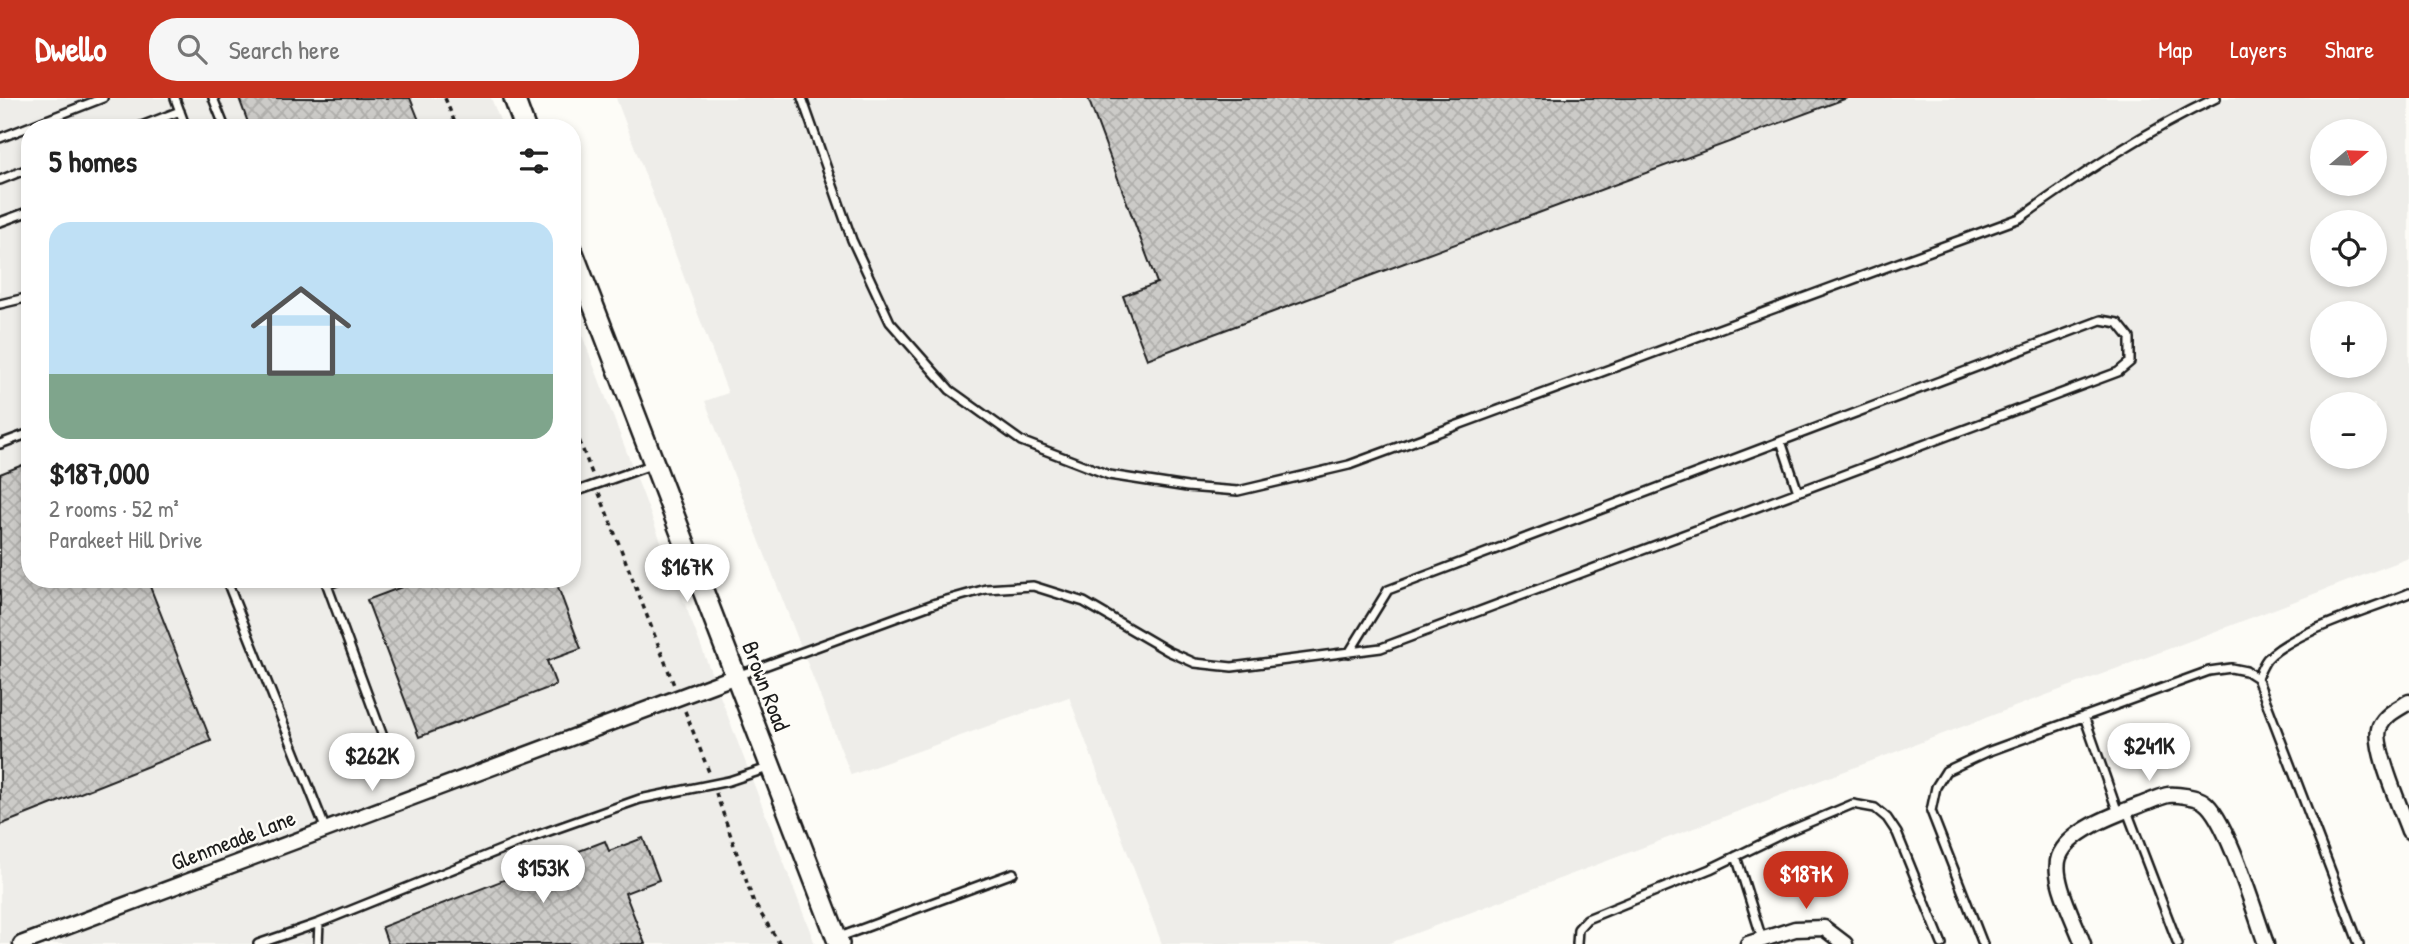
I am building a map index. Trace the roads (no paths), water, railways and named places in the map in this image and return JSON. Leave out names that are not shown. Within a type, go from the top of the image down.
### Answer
[{"type":"main road","points":[[514,98],[521,119]]},
{"type":"main road","name":"Brown Road","points":[[581,279],[838,941]]},
{"type":"street","name":"Glenmeade Lane","points":[[21,944],[736,676]]},
{"type":"street","points":[[2409,702],[2390,714],[2379,728],[2378,743],[2409,831]]},
{"type":"street","points":[[2083,944],[2057,874],[2059,857],[2073,839],[2102,819],[2168,795],[2203,800],[2212,810],[2230,842],[2266,944]]},
{"type":"street","points":[[1756,942],[1795,929],[1824,928],[1845,944]]},
{"type":"lane","points":[[49,119],[103,98]]},
{"type":"lane","points":[[176,98],[183,119]]},
{"type":"lane","points":[[213,98],[221,119]]},
{"type":"lane","points":[[802,98],[852,240],[890,322],[950,390],[1021,441],[1109,475],[1187,487],[1238,491],[1349,465],[2020,218],[2095,164],[2177,116],[2216,98]]},
{"type":"lane","points":[[159,119],[180,111]]},
{"type":"lane","points":[[0,138],[21,130]]},
{"type":"lane","points":[[0,180],[21,172]]},
{"type":"lane","points":[[0,222],[21,214]]},
{"type":"lane","points":[[0,304],[21,299]]},
{"type":"lane","points":[[736,676],[936,603],[986,589],[1033,586],[1084,602],[1168,651],[1195,663],[1232,667],[1349,653],[1381,648],[2118,372],[2130,362],[2130,338],[2118,323],[2101,320],[1388,590],[1349,653]]},
{"type":"lane","points":[[0,444],[21,436]]},
{"type":"lane","points":[[1781,441],[1798,492]]},
{"type":"lane","points":[[581,490],[654,463]]},
{"type":"lane","points":[[230,588],[326,830]]},
{"type":"lane","points":[[328,588],[385,742]]},
{"type":"lane","points":[[2256,678],[2266,661],[2290,642],[2409,593]]},
{"type":"lane","points":[[1983,944],[1931,811],[1936,787],[1946,771],[1955,765],[2084,716],[2209,671],[2231,668],[2246,671],[2256,678],[2359,944]]},
{"type":"lane","points":[[2084,716],[2178,944]]},
{"type":"lane","points":[[258,944],[319,923],[617,806],[729,781],[771,767]]},
{"type":"lane","points":[[1577,944],[1578,929],[1587,919],[1853,804],[1875,808],[1887,818],[1903,846],[1942,944]]},
{"type":"lane","points":[[1736,856],[1756,942]]},
{"type":"lane","points":[[838,941],[1013,873]]},
{"type":"lane","points":[[318,944],[319,923]]}]
